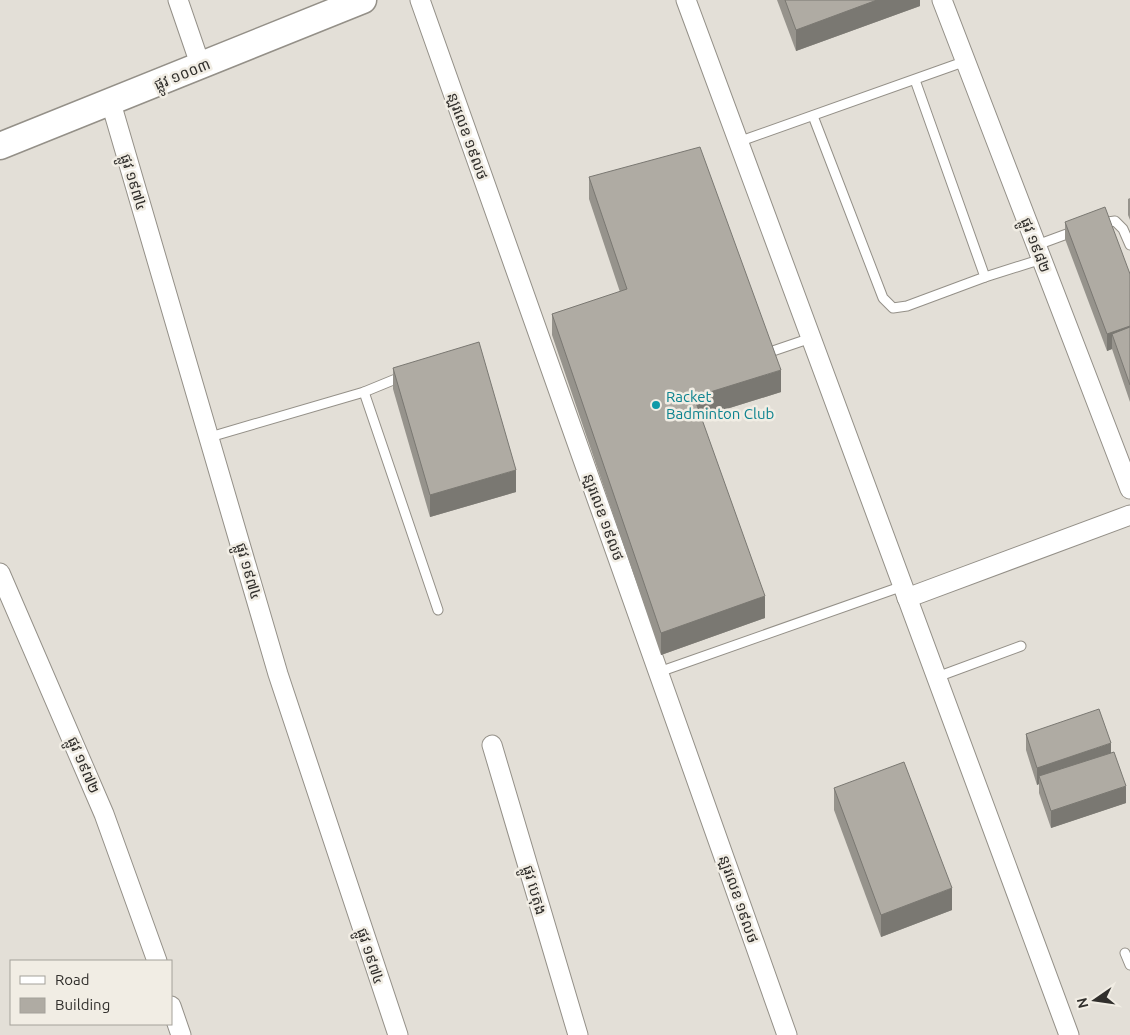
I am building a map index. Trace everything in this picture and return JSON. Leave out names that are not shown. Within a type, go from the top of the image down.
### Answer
[{"type":"street","points":[[178,0],[201,67]]},
{"type":"street","name":"ផ្លូវ ១០០៣","points":[[0,146],[201,67],[363,0]]},
{"type":"street","name":"ន្ឡរលេខ ១៩លថ","points":[[420,0],[787,1035]]},
{"type":"street","points":[[686,0],[1069,1035]]},
{"type":"street","name":"ផ្លូវ ១៩៨២","points":[[942,0],[1130,489]]},
{"type":"street","name":"ផ្លូវ ១៩៧៤","points":[[110,103],[210,437],[278,674],[398,1035]]},
{"type":"street","points":[[905,592],[1130,515]]},
{"type":"street","name":"ផ្លូវ ១៩៧២","points":[[0,573],[104,814],[157,960]]},
{"type":"street","name":"ផ្លូវ បេតុង","points":[[492,745],[578,1035]]},
{"type":"street","points":[[172,1009],[181,1035]]},
{"type":"lane","points":[[738,142],[966,62]]},
{"type":"lane","points":[[915,80],[985,277]]},
{"type":"lane","points":[[813,116],[883,298],[893,308],[907,306],[985,277],[1105,221],[1115,221],[1123,229],[1130,245]]},
{"type":"lane","points":[[752,358],[811,338]]},
{"type":"lane","points":[[210,437],[364,392],[414,372]]},
{"type":"lane","points":[[364,392],[438,610]]},
{"type":"lane","points":[[659,672],[905,592]]},
{"type":"lane","points":[[937,677],[1021,646]]},
{"type":"lane","points":[[1125,953],[1130,965]]},
{"type":"building","points":[[785,0],[877,0],[796,30]]},
{"type":"building","name":"Racket Badminton Club","points":[[700,147],[781,370],[694,397],[765,596],[661,633],[552,314],[627,289],[589,177]]},
{"type":"building","points":[[1105,207],[1130,274],[1130,326],[1107,334],[1065,222]]},
{"type":"building","points":[[1130,327],[1130,385],[1112,334]]},
{"type":"building","points":[[479,342],[516,470],[430,495],[393,368]]},
{"type":"building","points":[[1099,709],[1111,743],[1037,768],[1026,734]]},
{"type":"building","points":[[1114,752],[1126,786],[1051,811],[1039,776]]},
{"type":"building","points":[[904,762],[952,888],[881,915],[834,788]]},
{"type":"place","name":"Racket Badminton Club","points":[[656,405]]}]
